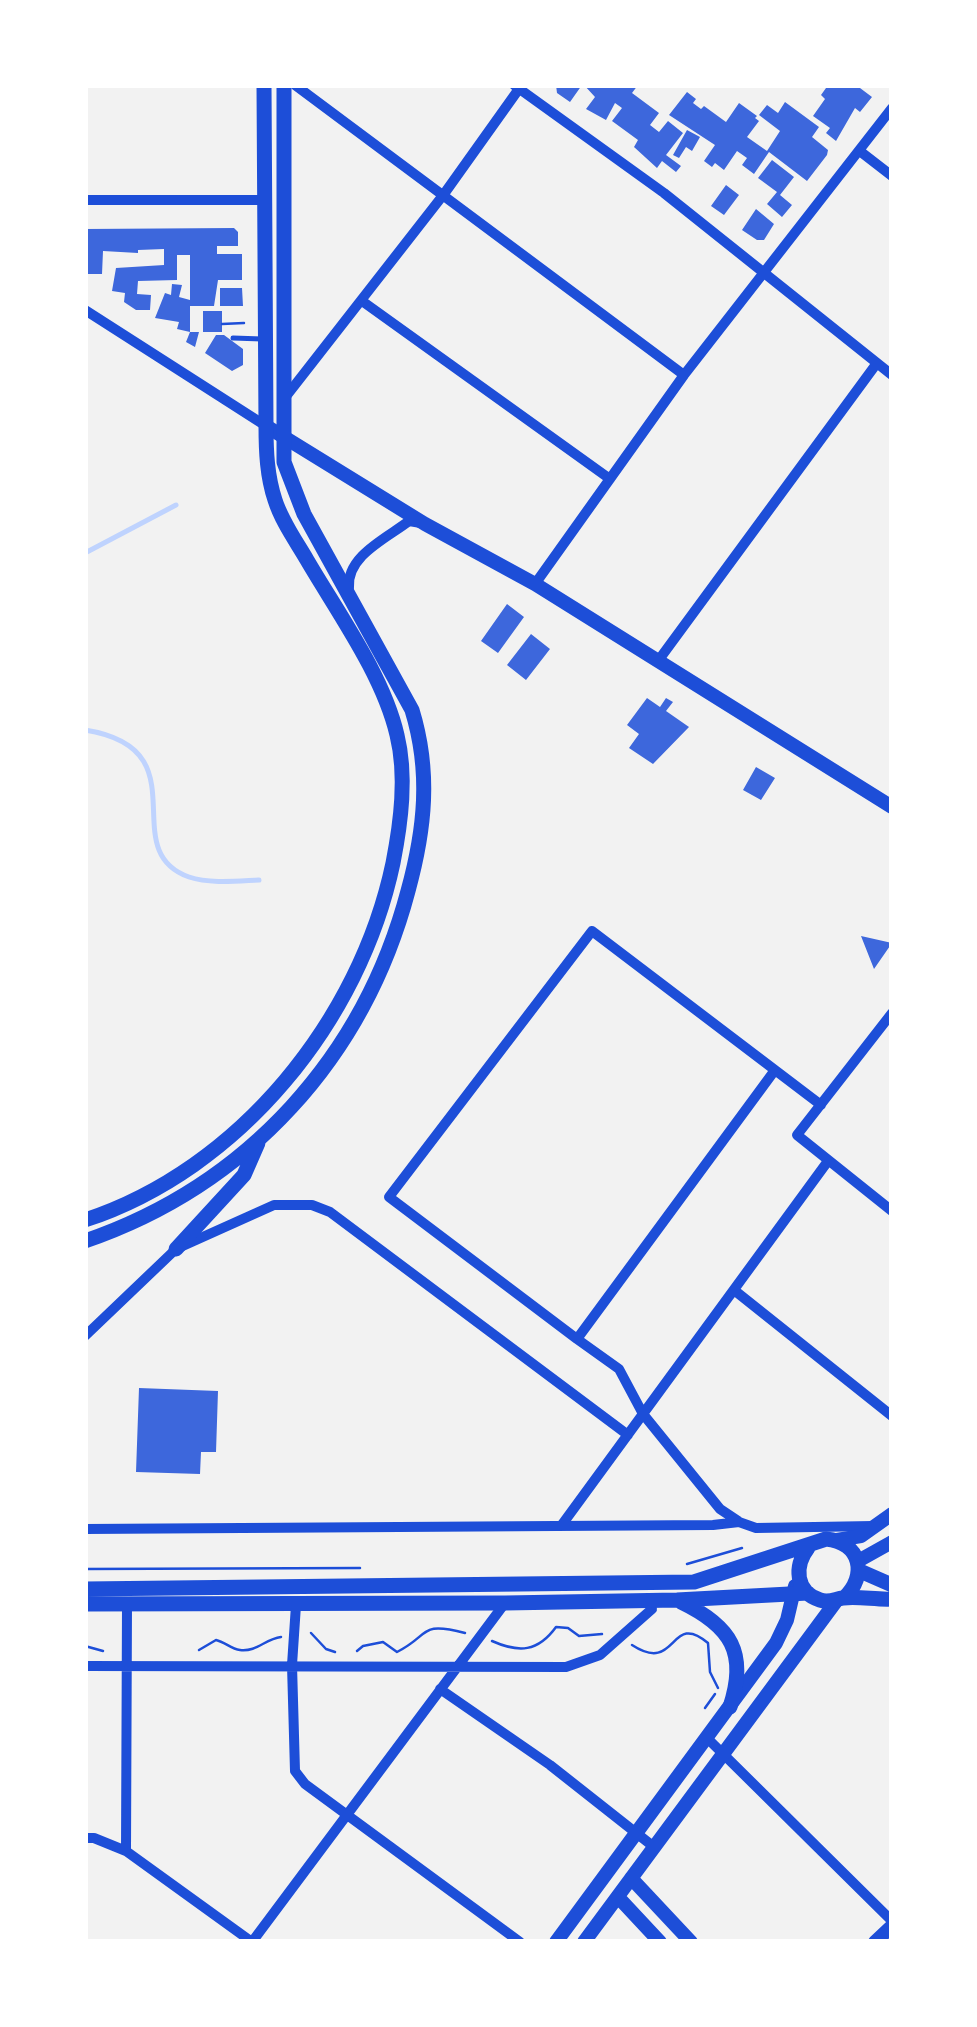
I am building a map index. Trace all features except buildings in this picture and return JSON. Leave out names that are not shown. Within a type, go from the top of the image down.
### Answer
[{"type":"main road","points":[[85,1220],[177,1176],[242,1126],[276,1090],[324,1028],[372,935],[387,889],[401,814],[398,735],[389,710],[351,634],[276,504],[269,480],[264,85]]},
{"type":"main road","points":[[85,1242],[160,1210],[194,1190],[297,1104],[326,1069],[369,998],[401,918],[418,856],[424,801],[422,742],[412,710],[292,485],[284,462],[284,85]]},
{"type":"main road","points":[[176,1250],[244,1175],[261,1137]]},
{"type":"main road","points":[[85,1589],[694,1582],[832,1540],[846,1544],[859,1566],[892,1585]]},
{"type":"main road","points":[[801,1595],[798,1566],[808,1548]]},
{"type":"main road","points":[[840,1599],[853,1590],[859,1566]]},
{"type":"main road","points":[[85,1604],[506,1603],[801,1595],[818,1600],[892,1599]]},
{"type":"main road","points":[[677,1600],[717,1622],[734,1650],[738,1683],[730,1707]]},
{"type":"street","points":[[295,85],[684,375]]},
{"type":"street","points":[[283,400],[444,194],[518,86],[664,193],[892,375]]},
{"type":"street","points":[[536,584],[684,375],[892,108]]},
{"type":"street","points":[[861,152],[892,176]]},
{"type":"street","points":[[85,200],[264,200]]},
{"type":"street","points":[[362,300],[610,479]]},
{"type":"street","points":[[85,310],[425,524],[536,584],[892,806]]},
{"type":"street","points":[[658,662],[876,363]]},
{"type":"street","points":[[350,594],[348,575],[355,562],[409,521],[425,524]]},
{"type":"street","points":[[821,1106],[592,931],[389,1197],[619,1369],[643,1414],[720,1509],[739,1522],[756,1528],[880,1526]]},
{"type":"street","points":[[892,1013],[797,1136],[892,1211]]},
{"type":"street","points":[[577,1339],[775,1070]]},
{"type":"street","points":[[561,1526],[828,1161]]},
{"type":"street","points":[[85,1336],[176,1250],[274,1205],[312,1205],[330,1212],[628,1435]]},
{"type":"street","points":[[734,1290],[892,1416]]},
{"type":"street","points":[[797,1528],[832,1540],[861,1536],[892,1514]]},
{"type":"street","points":[[85,1529],[739,1522]]},
{"type":"street","points":[[859,1566],[892,1542]]},
{"type":"street","points":[[556,1942],[776,1643],[801,1595]]},
{"type":"street","points":[[584,1942],[840,1599]]},
{"type":"street","points":[[85,1666],[566,1667],[600,1655],[652,1609],[650,1600]]},
{"type":"street","points":[[85,1838],[126,1850],[252,1942],[506,1603]]},
{"type":"street","points":[[126,1604],[126,1850]]},
{"type":"street","points":[[296,1605],[292,1638],[295,1771],[304,1784],[520,1942]]},
{"type":"street","points":[[440,1689],[550,1765],[654,1847]]},
{"type":"street","points":[[707,1738],[892,1924],[874,1942]]},
{"type":"street","points":[[631,1878],[691,1942]]},
{"type":"street","points":[[618,1897],[660,1942]]},
{"type":"lane","points":[[233,338],[266,339]]},
{"type":"path","points":[[222,324],[244,323]]},
{"type":"path","points":[[679,1567],[755,1544]]},
{"type":"path","points":[[85,1569],[369,1568]]},
{"type":"path","points":[[348,1653],[383,1642],[397,1652],[424,1630],[444,1628],[512,1649],[545,1642],[556,1627],[568,1628],[578,1636],[606,1634],[644,1652],[659,1654],[668,1650],[673,1640],[690,1632],[708,1643],[710,1672],[719,1689],[705,1708]]},
{"type":"path","points":[[196,1654],[216,1640],[234,1649],[255,1650],[269,1638],[292,1638],[303,1629],[315,1635],[326,1649],[338,1653]]},
{"type":"path","points":[[85,1646],[126,1652]]},
{"type":"waterway","points":[[85,553],[176,505]]},
{"type":"waterway","points":[[85,730],[121,741],[141,757],[150,778],[157,845],[168,864],[197,879],[259,880]]}]
